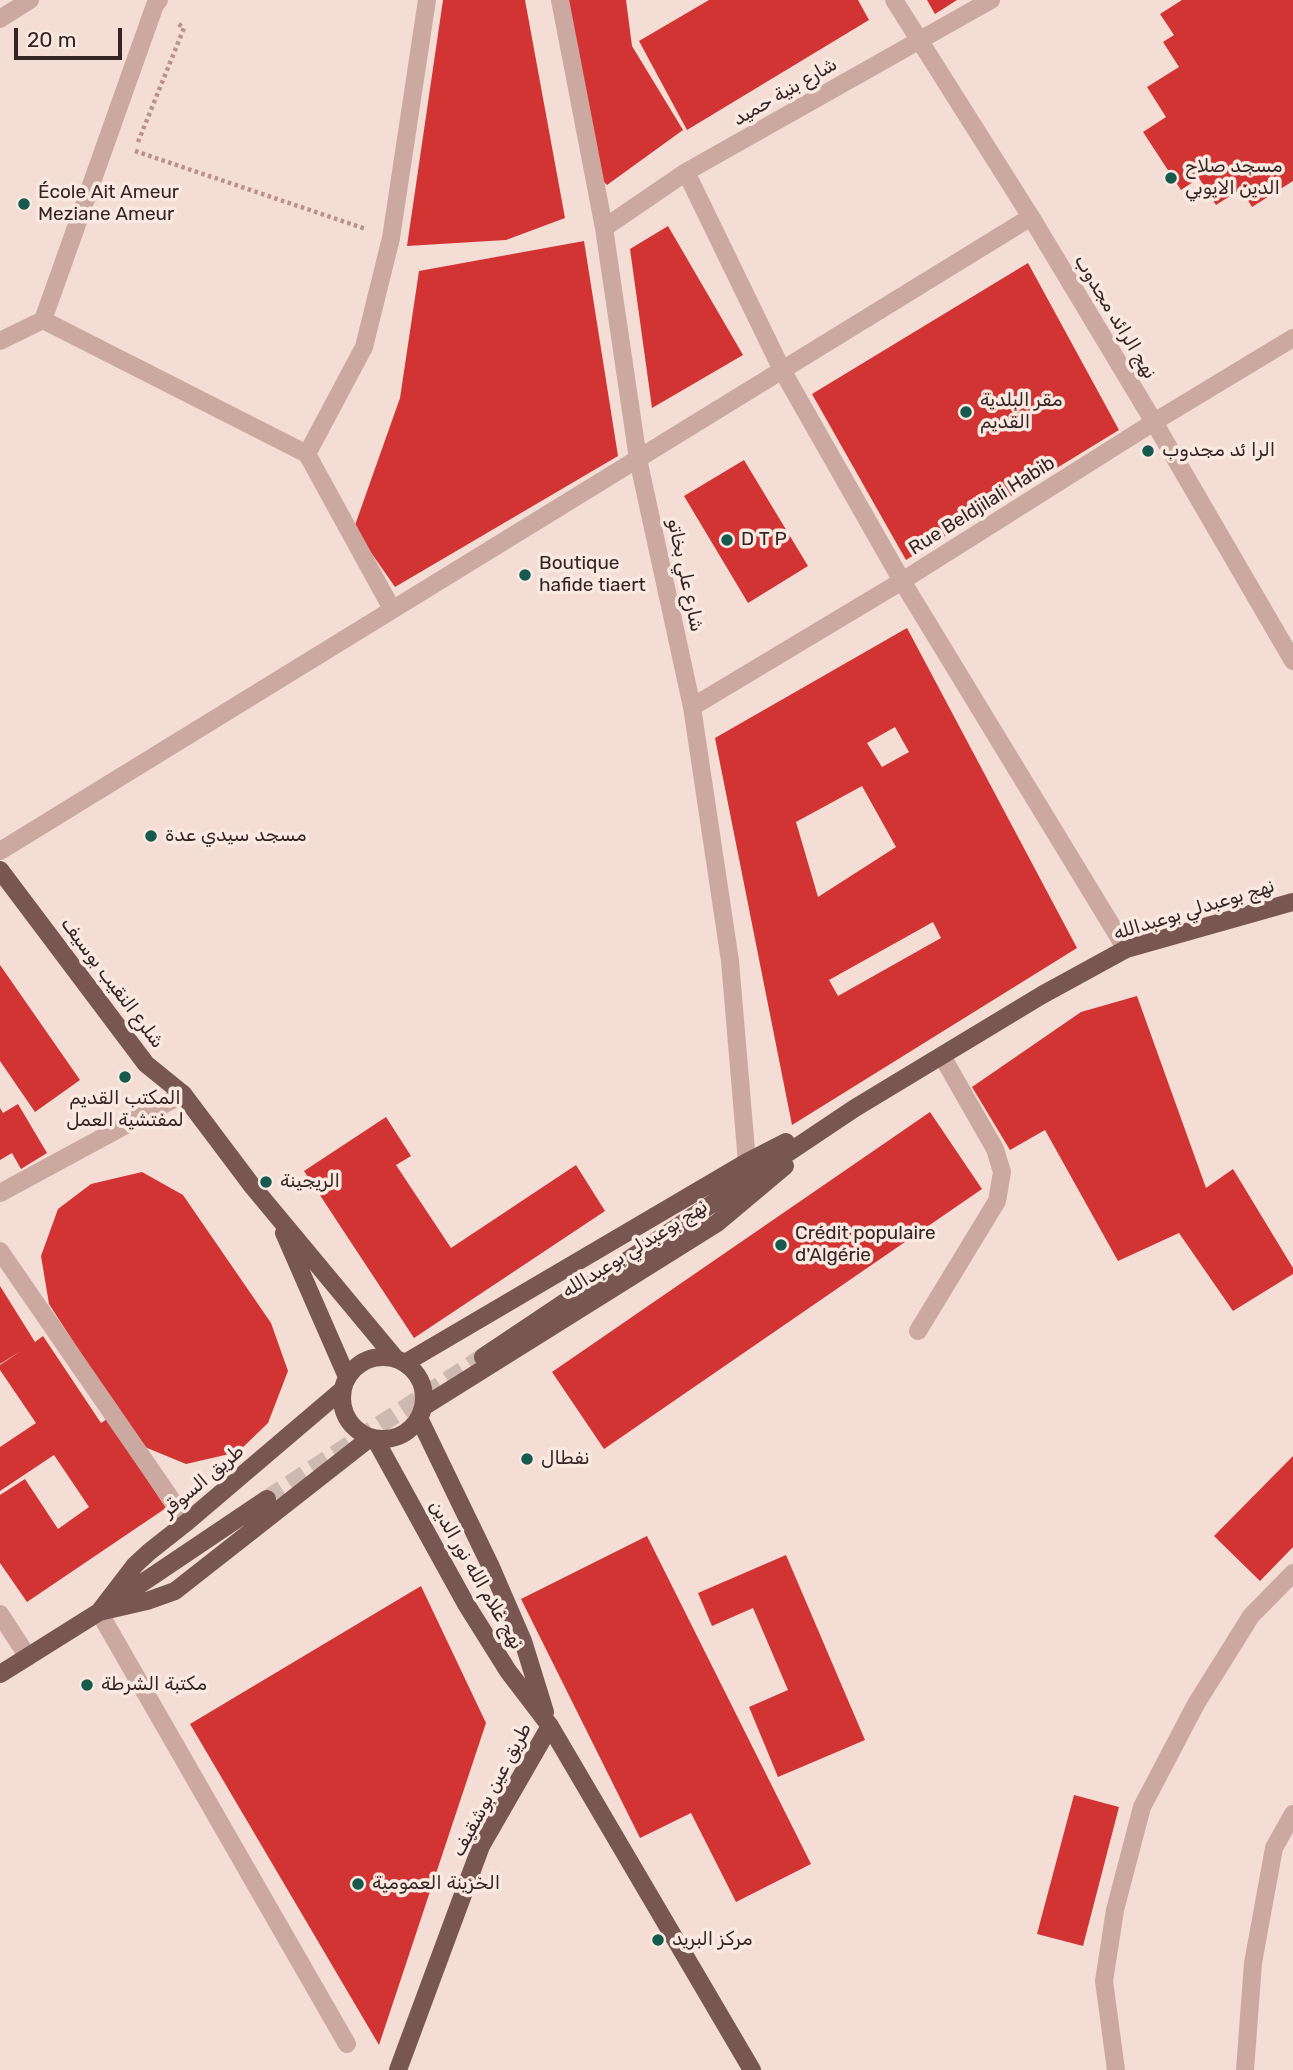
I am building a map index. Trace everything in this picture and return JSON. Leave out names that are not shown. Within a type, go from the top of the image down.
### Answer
[{"type":"main road","name":"شلرع النقيب بوسيف","points":[[0,870],[146,1064],[183,1094],[275,1213],[400,1361]]},
{"type":"main road","name":"نهج بوعبدلي بوعبدالله","points":[[483,1357],[855,1108],[1042,995],[1126,949],[1293,902]]},
{"type":"main road","name":"نهج بوعبدلي بوعبدالله","points":[[400,1361],[747,1162],[855,1108]]},
{"type":"main road","name":"نهج بوعبدلي بوعبدالله","points":[[421,1412],[717,1223],[855,1108]]},
{"type":"main road","name":"شلرع النقيب بوسيف","points":[[275,1213],[345,1384]]},
{"type":"main road","points":[[382,1356],[400,1361],[414,1371],[421,1382],[424,1394],[421,1412],[411,1429],[401,1436],[372,1438],[359,1432],[351,1424],[341,1402],[345,1384],[356,1366],[368,1359],[382,1356]]},
{"type":"main road","name":"طريق السوقر","points":[[99,1612],[135,1565],[345,1384]]},
{"type":"main road","name":"نهج غلام الله نور الدين","points":[[421,1412],[517,1628],[550,1726]]},
{"type":"main road","name":"نهج غلام الله نور الدين","points":[[372,1438],[466,1604],[508,1671],[550,1726],[752,2070]]},
{"type":"main road","name":"طريق السوقر","points":[[99,1612],[148,1601],[175,1591],[372,1438]]},
{"type":"main road","name":"طريق السوقر","points":[[0,1674],[99,1612],[267,1499]]},
{"type":"main road","name":"طريق عين بوشقيف","points":[[398,2070],[481,1846],[550,1726]]},
{"type":"street","points":[[0,19],[30,0]]},
{"type":"street","points":[[307,454],[364,347],[391,238],[427,0]]},
{"type":"street","name":"شارع علي بخاتو","points":[[560,0],[604,228],[638,459],[692,708],[730,961],[747,1162]]},
{"type":"street","name":"نهج الرائد مجدوب","points":[[894,0],[1031,217],[1293,661]]},
{"type":"street","name":"شارع بنية حميد","points":[[604,228],[686,172],[992,0]]},
{"type":"street","points":[[0,341],[43,320],[154,2]]},
{"type":"street","points":[[686,172],[782,370],[902,581],[1126,949]]},
{"type":"street","points":[[0,851],[1031,217]]},
{"type":"street","points":[[43,320],[307,454],[391,609]]},
{"type":"street","name":"Rue Beldjilali Habib","points":[[692,708],[1293,338]]},
{"type":"street","points":[[918,1331],[997,1201],[1002,1172],[995,1149],[942,1056]]},
{"type":"street","points":[[0,1193],[183,1094]]},
{"type":"street","points":[[0,1251],[187,1522]]},
{"type":"street","points":[[1116,2070],[1104,1981],[1115,1910],[1142,1807],[1196,1704],[1251,1616],[1293,1573]]},
{"type":"street","points":[[99,1612],[347,2044]]},
{"type":"street","points":[[0,1614],[28,1657]]},
{"type":"street","points":[[1245,2070],[1253,1963],[1274,1848],[1293,1814]]},
{"type":"path","points":[[135,151],[391,238]]},
{"type":"building","points":[[443,0],[525,0],[565,218],[506,240],[407,246]]},
{"type":"building","points":[[567,0],[626,0],[632,46],[683,130],[607,185],[600,178]]},
{"type":"building","points":[[709,0],[858,0],[869,20],[687,130],[639,41]]},
{"type":"building","points":[[927,0],[957,0],[935,14]]},
{"type":"building","points":[[1182,0],[1293,0],[1293,181],[1252,207],[1241,189],[1216,205],[1199,178],[1181,190],[1143,132],[1166,117],[1147,87],[1179,67],[1163,42],[1174,35],[1160,14]]},
{"type":"building","points":[[668,226],[743,355],[652,408],[630,249]]},
{"type":"building","points":[[584,241],[618,456],[395,587],[354,528],[400,398],[419,271]]},
{"type":"building","name":"مقر البلدية القديم","points":[[1028,263],[1119,430],[906,560],[812,394]]},
{"type":"building","points":[[744,460],[808,566],[748,603],[684,496]]},
{"type":"building","points":[[907,628],[1077,948],[792,1125],[715,738]],"holes":[[[895,727],[909,752],[882,767],[867,743]],[[862,786],[896,847],[818,897],[796,822]],[[933,922],[941,938],[838,996],[829,980]]]},
{"type":"building","points":[[0,965],[80,1080],[35,1112],[0,1061]]},
{"type":"building","points":[[1137,996],[1206,1188],[1233,1169],[1293,1268],[1293,1274],[1233,1311],[1179,1233],[1118,1261],[1045,1130],[1010,1150],[972,1087],[1081,1012]]},
{"type":"building","points":[[18,1104],[47,1153],[21,1169],[12,1153],[0,1160],[0,1108],[3,1113]]},
{"type":"building","points":[[930,1112],[982,1189],[604,1449],[552,1372]]},
{"type":"building","points":[[386,1117],[411,1156],[396,1165],[451,1248],[576,1165],[605,1211],[414,1338],[304,1171]]},
{"type":"building","points":[[142,1172],[183,1195],[271,1323],[288,1371],[268,1423],[238,1452],[186,1464],[140,1445],[49,1304],[41,1256],[58,1209],[91,1184]]},
{"type":"building","points":[[0,1286],[35,1342],[43,1336],[101,1423],[107,1419],[166,1508],[27,1602],[0,1563],[0,1495],[25,1479],[58,1529],[89,1507],[54,1455],[0,1491],[0,1447],[36,1423],[0,1370],[0,1365],[21,1351],[0,1364]]},
{"type":"building","points":[[1293,1456],[1293,1547],[1260,1581],[1214,1536]]},
{"type":"building","points":[[647,1536],[811,1864],[736,1902],[691,1813],[640,1838],[521,1599]]},
{"type":"building","points":[[786,1555],[865,1740],[778,1777],[749,1707],[788,1690],[753,1608],[712,1626],[698,1593]]},
{"type":"building","name":"الخزينة العمومية","points":[[421,1586],[486,1723],[379,2045],[190,1724]]},
{"type":"building","points":[[1074,1795],[1119,1807],[1083,1946],[1037,1934]]},
{"type":"tunnel","points":[[267,1499],[483,1357]]},
{"type":"place","name":"مسجد صلاح الدين الايوبي","points":[[1171,178]]},
{"type":"place","name":"École Ait Ameur Meziane Ameur","points":[[24,204]]},
{"type":"place","name":"مقر البلدية القديم","points":[[966,412]]},
{"type":"place","name":"الرا ئد مجدوب","points":[[1148,451]]},
{"type":"place","name":"D T P","points":[[727,540]]},
{"type":"place","name":"Boutique hafide tiaert","points":[[525,575]]},
{"type":"place","name":"مسجد سيدي عدة","points":[[151,836]]},
{"type":"place","name":"المكتب القديم لمفتشية العمل","points":[[125,1077]]},
{"type":"place","name":"الريجينة","points":[[266,1182]]},
{"type":"place","name":"Crédit populaire d'Algérie","points":[[781,1245]]},
{"type":"place","name":"نفطال","points":[[527,1459]]},
{"type":"place","name":"مكتبة الشرطة","points":[[87,1685]]},
{"type":"place","name":"الخزينة العمومية","points":[[358,1884]]},
{"type":"place","name":"مركز البريد","points":[[658,1940]]}]
